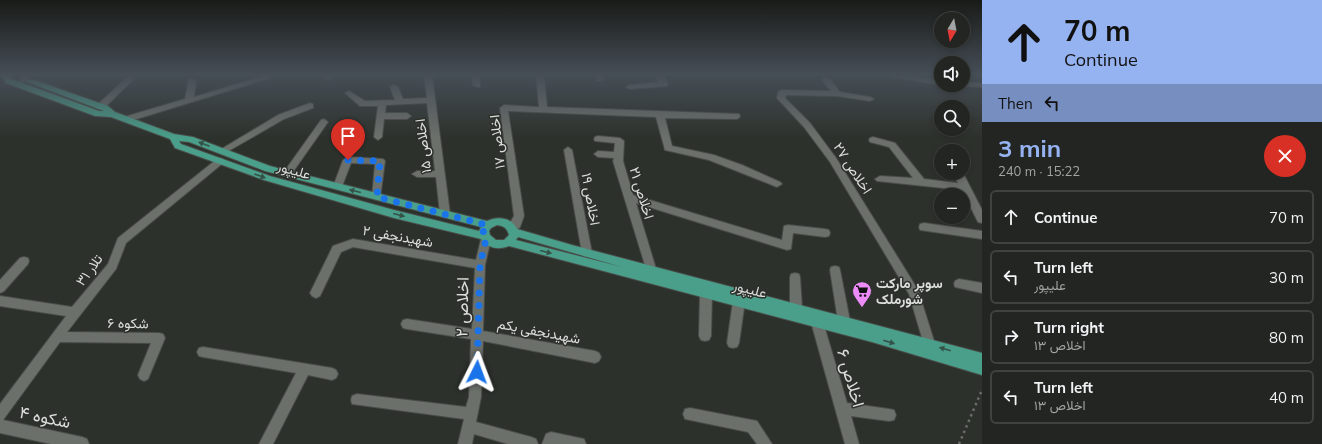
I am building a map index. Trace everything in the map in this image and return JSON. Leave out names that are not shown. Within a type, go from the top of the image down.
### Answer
[{"type":"main road","name":"علیپور","points":[[49,96],[98,114],[112,114],[173,137],[190,139],[221,156],[268,178],[488,240]]},
{"type":"main road","name":"علیپور","points":[[68,96],[105,108],[112,114]]},
{"type":"main road","name":"علیپور","points":[[221,156],[487,225]]},
{"type":"main road","points":[[496,221],[506,222],[512,234],[499,245],[488,240],[484,228],[496,221]]},
{"type":"main road","name":"علیپور","points":[[512,234],[587,253],[652,272],[796,308],[816,318],[844,321],[982,360]]},
{"type":"main road","name":"علیپور","points":[[512,234],[706,293],[816,318],[982,369]]},
{"type":"street","points":[[100,107],[113,96]]},
{"type":"street","points":[[189,101],[190,96]]},
{"type":"street","points":[[127,119],[208,96]]},
{"type":"street","points":[[352,96],[363,104],[431,100]]},
{"type":"street","points":[[397,96],[400,102]]},
{"type":"street","name":"اخلاص ۱۵","points":[[430,96],[445,214]]},
{"type":"street","points":[[542,96],[544,110]]},
{"type":"street","name":"اخلاص ۲۷","points":[[781,96],[781,98],[807,125],[833,160],[914,293],[929,344]]},
{"type":"street","name":"اخلاص ۲۷","points":[[848,96],[870,99]]},
{"type":"street","points":[[378,138],[382,103]]},
{"type":"street","name":"تلار ۳۱","points":[[0,415],[75,312],[112,266],[122,241],[221,156],[281,117],[310,106]]},
{"type":"street","name":"اخلاص ۱۷","points":[[512,234],[519,216],[504,108],[660,115],[736,116]]},
{"type":"street","points":[[660,115],[668,148],[711,157],[739,167],[777,184]]},
{"type":"street","points":[[380,116],[406,116]]},
{"type":"street","points":[[286,174],[324,122]]},
{"type":"street","name":"اخلاص ۲۱","points":[[598,139],[620,142],[618,161],[652,272]]},
{"type":"street","points":[[873,140],[892,145],[921,182]]},
{"type":"street","name":"اخلاص ۱۹","points":[[568,150],[587,253]]},
{"type":"street","points":[[598,154],[618,155]]},
{"type":"street","points":[[338,187],[348,160],[380,161],[377,197]]},
{"type":"street","points":[[417,174],[440,174]]},
{"type":"street","points":[[880,178],[966,187]]},
{"type":"street","points":[[962,180],[977,202],[982,219]]},
{"type":"street","points":[[629,197],[787,246],[788,229],[825,233]]},
{"type":"street","points":[[924,226],[982,235]]},
{"type":"street","points":[[480,265],[488,240]]},
{"type":"street","name":"شهیدنجفی ۲","points":[[316,293],[337,249],[354,243],[480,265]]},
{"type":"street","points":[[0,288],[24,261]]},
{"type":"street","name":"اخلاص ۲","points":[[466,444],[475,397],[480,265]]},
{"type":"street","points":[[835,270],[844,321]]},
{"type":"street","points":[[796,277],[796,308]]},
{"type":"street","points":[[959,284],[982,288]]},
{"type":"street","points":[[705,336],[706,293]]},
{"type":"street","points":[[0,301],[75,312]]},
{"type":"street","points":[[733,343],[739,301]]},
{"type":"street","name":"اخلاص ۶","points":[[816,318],[852,444]]},
{"type":"street","name":"شهیدنجفی یکم","points":[[407,324],[478,335],[595,357]]},
{"type":"street","name":"شکوه ۶","points":[[57,337],[159,338],[144,375]]},
{"type":"street","points":[[203,352],[332,374]]},
{"type":"street","points":[[266,444],[305,369]]},
{"type":"street","points":[[357,400],[471,420],[531,444]]},
{"type":"street","points":[[842,409],[889,415]]},
{"type":"street","points":[[690,414],[752,426],[765,444]]},
{"type":"street","name":"شکوه ۴","points":[[0,426],[82,444]]},
{"type":"street","points":[[549,444],[551,439],[579,444]]},
{"type":"path","points":[[959,444],[982,390]]},
{"type":"place","name":"سوپر مارکت شورملک","points":[[862,308]]},
{"type":"route","points":[[348,160],[380,161],[377,197],[487,225],[483,232],[486,239],[480,265],[477,372]]}]
